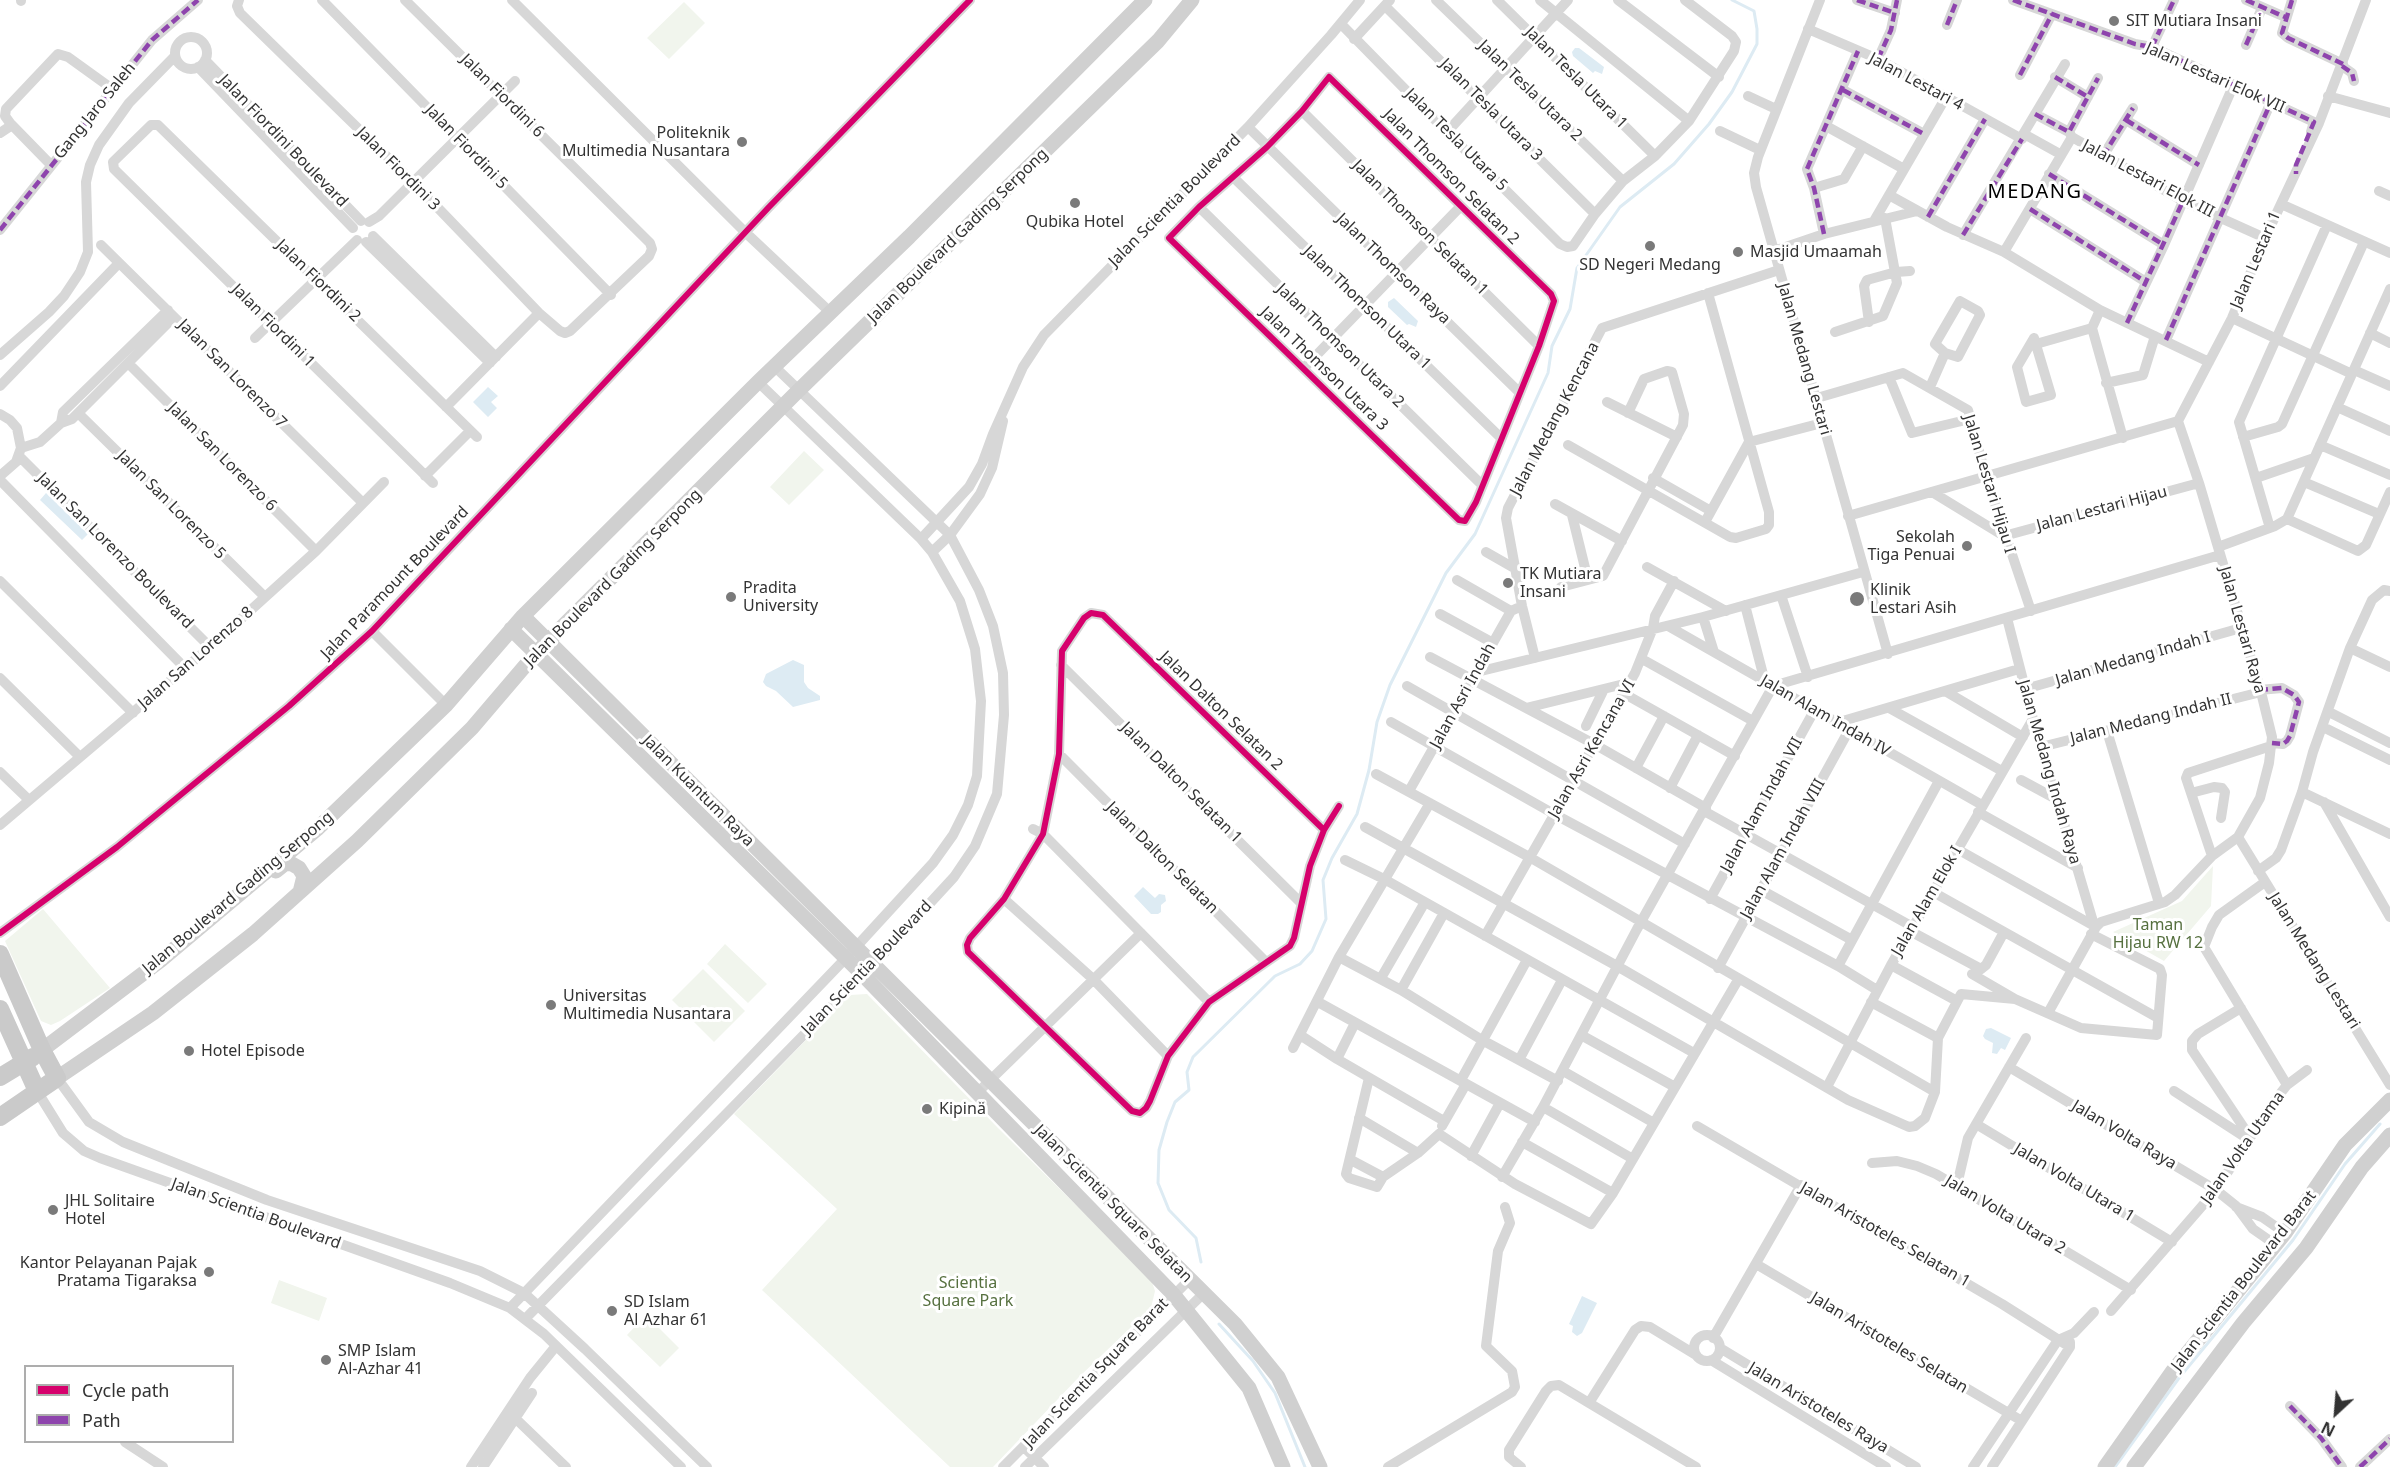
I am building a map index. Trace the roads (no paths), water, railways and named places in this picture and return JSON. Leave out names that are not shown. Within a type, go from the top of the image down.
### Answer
[{"type":"main road","name":"Jalan Boulevard Gading Serpong","points":[[0,1077],[24,1064],[162,960],[298,846],[446,705],[523,616],[1145,0]]},
{"type":"main road","name":"Jalan Boulevard Gading Serpong","points":[[0,1117],[60,1083],[153,1012],[253,934],[357,841],[472,728],[536,653],[798,390],[1158,41],[1192,0]]},
{"type":"main road","name":"Jalan Kuantum Raya","points":[[523,616],[867,970]]},
{"type":"main road","name":"Jalan Kuantum Raya","points":[[511,629],[850,953]]},
{"type":"main road","points":[[298,846],[300,864],[313,870],[319,868],[347,842],[357,841]]},
{"type":"main road","points":[[238,897],[246,897],[286,863],[292,864],[302,872],[303,883],[300,892]]},
{"type":"main road","points":[[0,954],[42,1050]]},
{"type":"main road","name":"Jalan Scientia Square Selatan","points":[[867,970],[989,1081],[1235,1324],[1278,1377],[1320,1467]]},
{"type":"main road","name":"Jalan Scientia Square Selatan","points":[[867,970],[977,1093],[1173,1294],[1249,1388],[1283,1467]]},
{"type":"main road","points":[[0,1009],[24,1064]]},
{"type":"main road","name":"Jalan Scientia Boulevard","points":[[42,1050],[60,1083]]},
{"type":"main road","name":"Jalan Scientia Boulevard","points":[[24,1064],[40,1096]]},
{"type":"main road","name":"Jalan Scientia Boulevard Barat","points":[[2105,1467],[2172,1372],[2281,1239],[2345,1145],[2390,1100]]},
{"type":"main road","name":"Jalan Scientia Boulevard Barat","points":[[2134,1467],[2243,1323],[2306,1248],[2362,1167],[2390,1135]]},
{"type":"street","name":"Gang Jaro Saleh","points":[[2,222],[152,40],[198,0]]},
{"type":"street","name":"Jalan Fiordini 5","points":[[322,0],[611,295]]},
{"type":"street","name":"Jalan Fiordini 6","points":[[405,0],[650,243],[652,249],[649,255],[611,295]]},
{"type":"street","points":[[512,0],[745,232],[831,313]]},
{"type":"street","name":"Jalan Paramount Boulevard","points":[[0,933],[117,847],[289,706],[372,631],[745,232],[970,0]]},
{"type":"street","name":"Jalan Scientia Boulevard","points":[[921,539],[969,487],[982,464],[1028,357],[1044,335],[1250,130],[1360,0]]},
{"type":"street","name":"Jalan Tesla Utara 2","points":[[1436,0],[1623,181]]},
{"type":"street","name":"Jalan Tesla Utara 1","points":[[1497,0],[1655,156]]},
{"type":"street","points":[[1540,0],[1689,121]]},
{"type":"street","points":[[1447,132],[1480,99],[1505,66],[1568,0]]},
{"type":"street","points":[[1618,0],[1719,77]]},
{"type":"street","points":[[1595,214],[1623,181],[1655,156],[1689,121],[1734,51],[1736,42],[1734,39],[1685,0]]},
{"type":"street","name":"Jalan Medang Lestari","points":[[1820,0],[1760,150],[1754,173],[1863,572],[1888,654]]},
{"type":"street","points":[[1857,0],[1894,13]]},
{"type":"street","points":[[1878,59],[1891,30],[1897,0]]},
{"type":"street","points":[[1947,25],[1957,0]]},
{"type":"street","name":"Jalan Lestari Elok VII","points":[[2013,0],[2043,5],[2052,14],[2135,44],[2152,47],[2314,122],[2296,165],[2296,174]]},
{"type":"street","points":[[2152,47],[2175,0]]},
{"type":"street","points":[[2246,0],[2285,18]]},
{"type":"street","points":[[2292,0],[2282,33],[2342,65],[2352,73],[2354,81]]},
{"type":"street","name":"Jalan Lestari 1","points":[[2178,422],[2232,318],[2342,65],[2366,0]]},
{"type":"street","name":"Jalan Fiordini 3","points":[[238,3],[240,13],[413,182],[560,331],[570,332],[611,295]]},
{"type":"street","points":[[1353,38],[1388,3]]},
{"type":"street","name":"Jalan Tesla Utara 3","points":[[1388,3],[1595,214]]},
{"type":"street","points":[[2246,45],[2262,8]]},
{"type":"street","points":[[2020,75],[2052,14]]},
{"type":"street","name":"Jalan Tesla Utara 5","points":[[1341,24],[1560,244],[1567,248],[1573,246],[1595,214]]},
{"type":"street","name":"Jalan Lestari 4","points":[[1808,29],[1878,59],[1985,119],[2060,154]]},
{"type":"street","points":[[193,37],[205,45],[202,63],[192,69],[178,61],[179,42],[183,39],[193,37]]},
{"type":"street","points":[[1824,234],[1808,169],[1858,51]]},
{"type":"street","points":[[51,165],[12,125],[5,116],[6,109],[58,54],[68,57],[111,88]]},
{"type":"street","points":[[0,355],[49,312],[64,296],[80,272],[88,252],[86,182],[90,165],[99,145],[129,103],[161,70],[178,61]]},
{"type":"street","name":"Jalan Fiordini Boulevard","points":[[202,63],[362,233],[493,360]]},
{"type":"street","points":[[1963,235],[2023,136],[2055,77],[2065,64]]},
{"type":"street","name":"Jalan Thomson Selatan 2","points":[[1302,111],[1324,82],[1329,77],[1332,79],[1551,294],[1554,306],[1539,346]]},
{"type":"street","points":[[2055,77],[2088,97]]},
{"type":"street","points":[[2004,252],[2060,154],[2098,78]]},
{"type":"street","points":[[255,338],[515,81]]},
{"type":"street","points":[[2127,323],[2164,245],[2234,84]]},
{"type":"street","points":[[1843,90],[1924,134]]},
{"type":"street","points":[[1748,96],[1776,109]]},
{"type":"street","points":[[2328,96],[2390,112]]},
{"type":"street","points":[[1874,221],[1946,97]]},
{"type":"street","points":[[2106,384],[2144,375],[2220,218],[2271,102]]},
{"type":"street","points":[[2103,156],[2133,108]]},
{"type":"street","points":[[1199,207],[1302,111]]},
{"type":"street","name":"Jalan Thomson Selatan 1","points":[[1302,111],[1539,346]]},
{"type":"street","name":"Jalan Lestari Elok III","points":[[2035,114],[2183,201],[2265,238]]},
{"type":"street","points":[[1928,217],[1985,119]]},
{"type":"street","points":[[2126,120],[2199,165]]},
{"type":"street","points":[[0,133],[12,125]]},
{"type":"street","name":"Jalan Fiordini 1","points":[[158,125],[151,125],[113,162],[114,169],[429,480],[474,434]]},
{"type":"street","name":"Jalan Fiordini 2","points":[[158,125],[474,434]]},
{"type":"street","points":[[1826,126],[1904,169]]},
{"type":"street","name":"Jalan Thomson Raya","points":[[1250,130],[1254,137],[1398,272],[1519,392]]},
{"type":"street","points":[[1719,131],[1760,150]]},
{"type":"street","points":[[1814,188],[1844,178],[1863,146]]},
{"type":"street","points":[[2049,174],[2164,245]]},
{"type":"street","name":"Jalan Thomson Utara 1","points":[[1233,177],[1501,438]]},
{"type":"street","points":[[2379,192],[2390,196]]},
{"type":"street","points":[[1889,195],[1963,235],[2004,252],[2100,310],[2209,362]]},
{"type":"street","points":[[2281,204],[2390,253]]},
{"type":"street","points":[[1304,368],[1461,206]]},
{"type":"street","name":"Jalan Thomson Utara 3","points":[[1199,207],[1170,234],[1170,239],[1459,520],[1465,521],[1468,518],[1482,484]]},
{"type":"street","name":"Jalan Thomson Utara 2","points":[[1199,207],[1482,484]]},
{"type":"street","points":[[2030,209],[2146,282]]},
{"type":"street","points":[[1774,251],[1824,234],[1917,211]]},
{"type":"street","points":[[1835,332],[1883,316],[1897,283],[1885,218]]},
{"type":"street","points":[[2270,528],[2240,419],[2327,225]]},
{"type":"street","points":[[2244,437],[2281,426],[2364,242]]},
{"type":"street","name":"Jalan San Lorenzo 7","points":[[101,245],[363,503]]},
{"type":"street","points":[[0,386],[119,263]]},
{"type":"street","name":"Jalan Medang Kencana","points":[[1535,658],[1517,609],[1514,568],[1506,518],[1508,508],[1602,328],[1779,270]]},
{"type":"street","points":[[1869,322],[1865,283],[1867,280],[1896,272],[1910,271]]},
{"type":"street","points":[[1569,445],[1730,537],[1736,538],[1766,529],[1769,525],[1769,512],[1708,293]]},
{"type":"street","points":[[1769,684],[1888,654],[2031,611],[2219,551],[2287,519],[2389,294]]},
{"type":"street","points":[[1960,301],[1978,311],[1979,320],[1959,357],[1945,353],[1935,344],[1935,340],[1960,301]]},
{"type":"street","points":[[2100,310],[2092,328],[2123,438]]},
{"type":"street","points":[[61,423],[63,412],[128,363],[171,313]]},
{"type":"street","points":[[0,478],[9,470],[22,448],[40,442],[61,423],[72,419],[97,387],[171,313]]},
{"type":"street","points":[[446,407],[540,313]]},
{"type":"street","points":[[2232,318],[2313,356],[2390,386]]},
{"type":"street","points":[[2036,344],[2092,328]]},
{"type":"street","points":[[2370,333],[2390,343]]},
{"type":"street","points":[[2035,339],[2036,344],[2050,395],[2026,402],[2016,367],[2031,340],[2035,339]]},
{"type":"street","points":[[1482,484],[1539,346]]},
{"type":"street","points":[[1930,387],[1945,353]]},
{"type":"street","name":"Jalan San Lorenzo 6","points":[[128,363],[316,551]]},
{"type":"street","name":"Jalan Scientia Boulevard","points":[[526,1318],[954,878],[975,846],[998,794],[1004,715],[1003,673],[993,626],[979,590],[950,535],[775,367]]},
{"type":"street","points":[[1561,587],[1603,576],[1653,478],[1677,437],[1685,420],[1672,372],[1667,371],[1644,379],[1628,413]]},
{"type":"street","name":"Jalan Lestari Hijau I","points":[[1816,398],[1903,373],[1968,410],[2004,536],[2031,611]]},
{"type":"street","points":[[1889,377],[1912,433],[1970,419]]},
{"type":"street","name":"Jalan Scientia Boulevard","points":[[40,1096],[63,1133],[84,1151],[450,1283],[510,1308],[850,953],[933,863],[953,836],[968,806],[977,776],[981,701],[975,649],[960,601],[932,552],[921,539],[758,382]]},
{"type":"street","points":[[1607,402],[1677,437]]},
{"type":"street","points":[[2337,407],[2390,431]]},
{"type":"street","name":"Jalan Scientia Boulevard","points":[[932,552],[950,535],[980,494],[992,468],[1004,411]]},
{"type":"street","name":"Jalan San Lorenzo 5","points":[[78,413],[265,597]]},
{"type":"street","name":"Jalan San Lorenzo Boulevard","points":[[0,414],[10,420],[16,428],[22,448],[210,647]]},
{"type":"street","points":[[1848,516],[2178,422]]},
{"type":"street","name":"Jalan Lestari Raya","points":[[2178,422],[2199,483],[2272,737],[2260,798],[2238,837]]},
{"type":"street","points":[[1705,522],[1749,442],[1822,423]]},
{"type":"street","points":[[2320,445],[2390,475]]},
{"type":"street","points":[[2256,478],[2314,458]]},
{"type":"street","name":"Jalan San Lorenzo Boulevard","points":[[0,478],[185,668]]},
{"type":"street","points":[[1653,478],[1711,511]]},
{"type":"street","name":"Jalan San Lorenzo 8","points":[[0,825],[210,647],[316,551],[384,482]]},
{"type":"street","points":[[2304,482],[2379,514]]},
{"type":"street","name":"Jalan Lestari Hijau","points":[[2004,536],[2199,483]]},
{"type":"street","points":[[1932,492],[2004,536]]},
{"type":"street","points":[[2287,519],[2358,551],[2366,545],[2390,492]]},
{"type":"street","points":[[1555,504],[1622,542]]},
{"type":"street","points":[[1572,515],[1588,580]]},
{"type":"street","points":[[1486,552],[1514,568]]},
{"type":"street","points":[[1647,567],[1726,610]]},
{"type":"street","points":[[1474,678],[1535,658],[1703,617],[1863,572]]},
{"type":"street","points":[[1457,580],[1517,609]]},
{"type":"street","points":[[0,581],[133,713]]},
{"type":"street","name":"Jalan Asri Kencana VI","points":[[1485,936],[1554,814],[1577,781],[1594,744],[1642,659],[1656,616],[1674,581]]},
{"type":"street","points":[[2258,871],[2276,858],[2281,850],[2350,648],[2372,600],[2384,590],[2390,591]]},
{"type":"street","points":[[1781,595],[1808,676]]},
{"type":"street","points":[[1502,1177],[1535,1122],[1617,966],[1705,810],[1732,754],[1753,721],[1769,684],[1745,605]]},
{"type":"street","name":"Jalan Asri Indah","points":[[1409,791],[1493,643],[1517,609]]},
{"type":"street","name":"Jalan Dalton Selatan 2","points":[[1061,665],[1062,651],[1084,618],[1091,613],[1103,615],[1324,830]]},
{"type":"street","points":[[1440,614],[1493,643]]},
{"type":"street","points":[[1703,617],[1714,652]]},
{"type":"street","name":"Jalan Medang Indah Raya","points":[[2007,618],[2019,669],[2094,929]]},
{"type":"street","name":"Jalan Alam Indah IV","points":[[1668,626],[1940,781],[1980,809],[2078,868]]},
{"type":"street","name":"Jalan Medang Indah I","points":[[2025,689],[2241,628]]},
{"type":"street","points":[[372,631],[446,705]]},
{"type":"street","points":[[2350,648],[2390,667]]},
{"type":"street","points":[[1430,657],[1474,678],[1594,744],[1781,854],[1872,904],[1976,970],[2015,999],[2080,1028],[2098,1032],[2120,1030],[2157,1035],[2162,975],[2160,969],[1957,849]]},
{"type":"street","points":[[1642,659],[1753,721]]},
{"type":"street","points":[[1061,665],[1059,754],[1038,832],[1004,899],[970,938],[967,945],[968,952],[1132,1111],[1140,1113],[1146,1108],[1168,1056],[1209,1002],[1265,961],[1290,946],[1294,938],[1300,902],[1310,866],[1324,830],[1339,806]]},
{"type":"street","name":"Jalan Dalton Selatan 1","points":[[1061,665],[1300,902]]},
{"type":"street","points":[[1836,723],[2019,669]]},
{"type":"street","points":[[0,678],[80,757]]},
{"type":"street","points":[[1407,686],[1685,844]]},
{"type":"street","points":[[1526,708],[1604,689],[1625,688],[1664,716],[1732,754]]},
{"type":"street","name":"Jalan Medang Indah II","points":[[2041,747],[2260,691],[2282,688],[2294,695],[2299,702],[2287,741],[2283,744],[2272,745]]},
{"type":"street","points":[[1586,726],[1604,689]]},
{"type":"street","points":[[1945,691],[2023,737]]},
{"type":"street","points":[[1889,708],[2002,771]]},
{"type":"street","name":"Jalan Alam Indah VII","points":[[1710,898],[1814,711]]},
{"type":"street","points":[[2329,712],[2390,743]]},
{"type":"street","points":[[1636,768],[1664,716]]},
{"type":"street","name":"Jalan Alam Elok I","points":[[1823,1085],[1850,1043],[1891,965],[2033,719]]},
{"type":"street","points":[[1391,722],[1554,814],[1838,966],[1877,990]]},
{"type":"street","points":[[2323,727],[2390,760]]},
{"type":"street","name":"Jalan Alam Indah VIII","points":[[1718,968],[1848,730]]},
{"type":"street","points":[[2107,730],[2159,903]]},
{"type":"street","points":[[1670,788],[1698,735]]},
{"type":"street","points":[[2212,856],[2186,778],[2188,772],[2272,745]]},
{"type":"street","points":[[980,749],[1001,749]]},
{"type":"street","name":"Jalan Dalton Selatan","points":[[1059,754],[1265,961]]},
{"type":"street","points":[[0,772],[29,800]]},
{"type":"street","points":[[1376,774],[1935,1092]]},
{"type":"street","points":[[2022,780],[2058,800]]},
{"type":"street","points":[[1838,966],[1940,781]]},
{"type":"street","points":[[2191,793],[2214,787],[2222,788],[2225,792],[2222,818]]},
{"type":"street","points":[[2302,792],[2390,834]]},
{"type":"street","points":[[2324,802],[2390,917]]},
{"type":"street","points":[[1293,1048],[1318,1002],[1338,957],[1430,803]]},
{"type":"street","points":[[1365,827],[1617,966],[1848,1100],[1909,1127],[1915,1126],[1925,1118],[1935,1092],[1938,1038],[1959,997],[1976,970],[1986,965],[2004,932]]},
{"type":"street","points":[[1038,832],[1209,1002]]},
{"type":"street","points":[[2048,1013],[2094,929],[2106,921],[2159,903],[2175,895],[2212,856],[2238,837]]},
{"type":"street","name":"Jalan Medang Lestari","points":[[2238,837],[2390,1085]]},
{"type":"street","points":[[1345,860],[1384,879],[1694,1053]]},
{"type":"street","points":[[2265,882],[2219,915],[2204,947],[2288,1085]]},
{"type":"street","points":[[1761,890],[1852,940]]},
{"type":"street","points":[[1933,892],[2158,1018]]},
{"type":"street","points":[[1004,899],[1093,979],[1168,1056]]},
{"type":"street","points":[[1381,978],[1425,902]]},
{"type":"street","points":[[1401,990],[1444,913]]},
{"type":"street","points":[[977,1093],[1141,933]]},
{"type":"street","points":[[1338,957],[1381,978],[1519,1060],[1560,1076],[1654,1123]]},
{"type":"street","points":[[1369,1078],[1346,1174],[1349,1178],[1374,1187],[1379,1185],[1383,1177],[1418,1153],[1439,1134],[1482,1040],[1527,960]]},
{"type":"street","points":[[1891,965],[1959,997],[2015,999]]},
{"type":"street","points":[[1519,1060],[1562,980]]},
{"type":"street","points":[[1439,1134],[1502,1177],[1590,1224],[1613,1193],[1738,980]]},
{"type":"street","points":[[1318,1002],[1535,1122]]},
{"type":"street","points":[[1871,1002],[1938,1038]]},
{"type":"street","points":[[2241,1008],[2198,1034],[2192,1041],[2192,1050],[2249,1138]]},
{"type":"street","points":[[1337,1059],[1355,1023]]},
{"type":"street","points":[[1300,1035],[1444,1121]]},
{"type":"street","points":[[1581,1035],[1674,1087]]},
{"type":"street","points":[[1957,1185],[1964,1148],[2026,1038]]},
{"type":"street","name":"Jalan Volta Raya","points":[[2009,1067],[2216,1190],[2236,1206],[2253,1229],[2281,1239]]},
{"type":"street","name":"Jalan Volta Utama","points":[[2111,1311],[2216,1190],[2249,1138],[2288,1085],[2307,1070]]},
{"type":"street","name":"Jalan Scientia Boulevard","points":[[60,1083],[89,1122],[123,1142],[267,1200],[480,1271],[524,1293]]},
{"type":"street","points":[[2174,1091],[2249,1138]]},
{"type":"street","points":[[1472,1156],[1500,1103]]},
{"type":"street","points":[[1543,1107],[1633,1159]]},
{"type":"street","points":[[1359,1118],[1418,1153]]},
{"type":"street","name":"Jalan Volta Utara 1","points":[[1976,1124],[2172,1242]]},
{"type":"street","name":"Jalan Aristoteles Selatan 1","points":[[1697,1126],[2002,1304],[2058,1340]]},
{"type":"street","points":[[1522,1142],[1613,1193]]},
{"type":"street","points":[[1351,1160],[1383,1177]]},
{"type":"street","name":"Jalan Volta Utara 2","points":[[1872,1163],[1897,1161],[1917,1166],[1957,1185],[2131,1290]]},
{"type":"street","points":[[1696,1355],[1694,1347],[1698,1340],[1705,1336],[1713,1338],[1801,1185]]},
{"type":"street","points":[[1388,1467],[1512,1392],[1515,1387],[1512,1371],[1486,1346],[1498,1251],[1510,1223],[1505,1208]]},
{"type":"street","name":"Jalan Aristoteles Selatan","points":[[1756,1264],[2022,1421]]},
{"type":"street","name":"Jalan Scientia Square Barat","points":[[1008,1465],[1189,1280]]},
{"type":"street","points":[[524,1293],[707,1467]]},
{"type":"street","name":"Jalan Scientia Square Barat","points":[[1025,1467],[1203,1294]]},
{"type":"street","points":[[510,1308],[526,1318],[681,1467]]},
{"type":"street","points":[[1992,1467],[2070,1342],[2094,1312]]},
{"type":"street","name":"Jalan Aristoteles Raya","points":[[1589,1403],[1635,1330],[1641,1326],[1650,1327],[1703,1360],[1711,1360],[1886,1467]]},
{"type":"street","name":"Jalan Aristoteles Raya","points":[[1713,1338],[1720,1348],[1916,1467]]},
{"type":"street","points":[[1973,1467],[2058,1340],[2070,1342]]},
{"type":"street","points":[[471,1467],[530,1378],[556,1346]]},
{"type":"street","points":[[1711,1360],[1718,1356],[1720,1348]]},
{"type":"street","points":[[1517,1465],[1509,1457],[1509,1450],[1546,1391],[1551,1386],[1559,1385],[1696,1467]]},
{"type":"street","points":[[483,1467],[532,1394]]},
{"type":"street","points":[[2290,1406],[2321,1438],[2342,1467]]},
{"type":"street","points":[[515,1418],[566,1467]]},
{"type":"street","points":[[1829,1433],[1837,1419]]},
{"type":"street","points":[[2360,1467],[2390,1439]]},
{"type":"street","points":[[127,1443],[163,1467]]},
{"type":"street","points":[[1024,1447],[1044,1467]]},
{"type":"waterway","points":[[1201,1262],[1196,1238],[1169,1210],[1158,1183],[1159,1150],[1175,1102],[1189,1090],[1187,1072],[1193,1057],[1275,976],[1300,964],[1312,951],[1326,919],[1323,880],[1332,858],[1357,814],[1369,770],[1377,722],[1390,685],[1446,573],[1475,534],[1548,373],[1552,346],[1570,309],[1577,268],[1620,207],[1674,164],[1709,124],[1732,92],[1757,44],[1754,11],[1732,0]]},
{"type":"waterway","points":[[2115,1467],[2179,1378],[2293,1240],[2345,1164],[2380,1124]]},
{"type":"waterway","points":[[1219,1324],[1253,1361],[1275,1393],[1305,1467]]},
{"type":"place","name":"SIT Mutiara Insani","points":[[2114,21]]},
{"type":"place","name":"Politeknik Multimedia Nusantara","points":[[742,142]]},
{"type":"place","name":"Qubika Hotel","points":[[1075,203]]},
{"type":"place","name":"SD Negeri Medang","points":[[1650,246]]},
{"type":"place","name":"Masjid Umaamah","points":[[1738,252]]},
{"type":"place","name":"Sekolah Tiga Penuai","points":[[1967,546]]},
{"type":"place","name":"TK Mutiara Insani","points":[[1508,583]]},
{"type":"place","name":"Pradita University","points":[[731,597]]},
{"type":"place","name":"Klinik Lestari Asih","points":[[1857,599]]},
{"type":"place","name":"Universitas Multimedia Nusantara","points":[[551,1005]]},
{"type":"place","name":"Hotel Episode","points":[[189,1051]]},
{"type":"place","name":"Kipinä","points":[[927,1109]]},
{"type":"place","name":"JHL Solitaire Hotel","points":[[53,1210]]},
{"type":"place","name":"Kantor Pelayanan Pajak Pratama Tigaraksa","points":[[209,1272]]},
{"type":"place","name":"SD Islam Al Azhar 61","points":[[612,1311]]},
{"type":"place","name":"SMP Islam Al-Azhar 41","points":[[326,1360]]},
{"type":"district","name":"MEDANG","points":[[2035,192]]},
{"type":"park label","name":"Taman Hijau RW 12","points":[[2158,934]]},
{"type":"park label","name":"Scientia Square Park","points":[[968,1292]]}]
